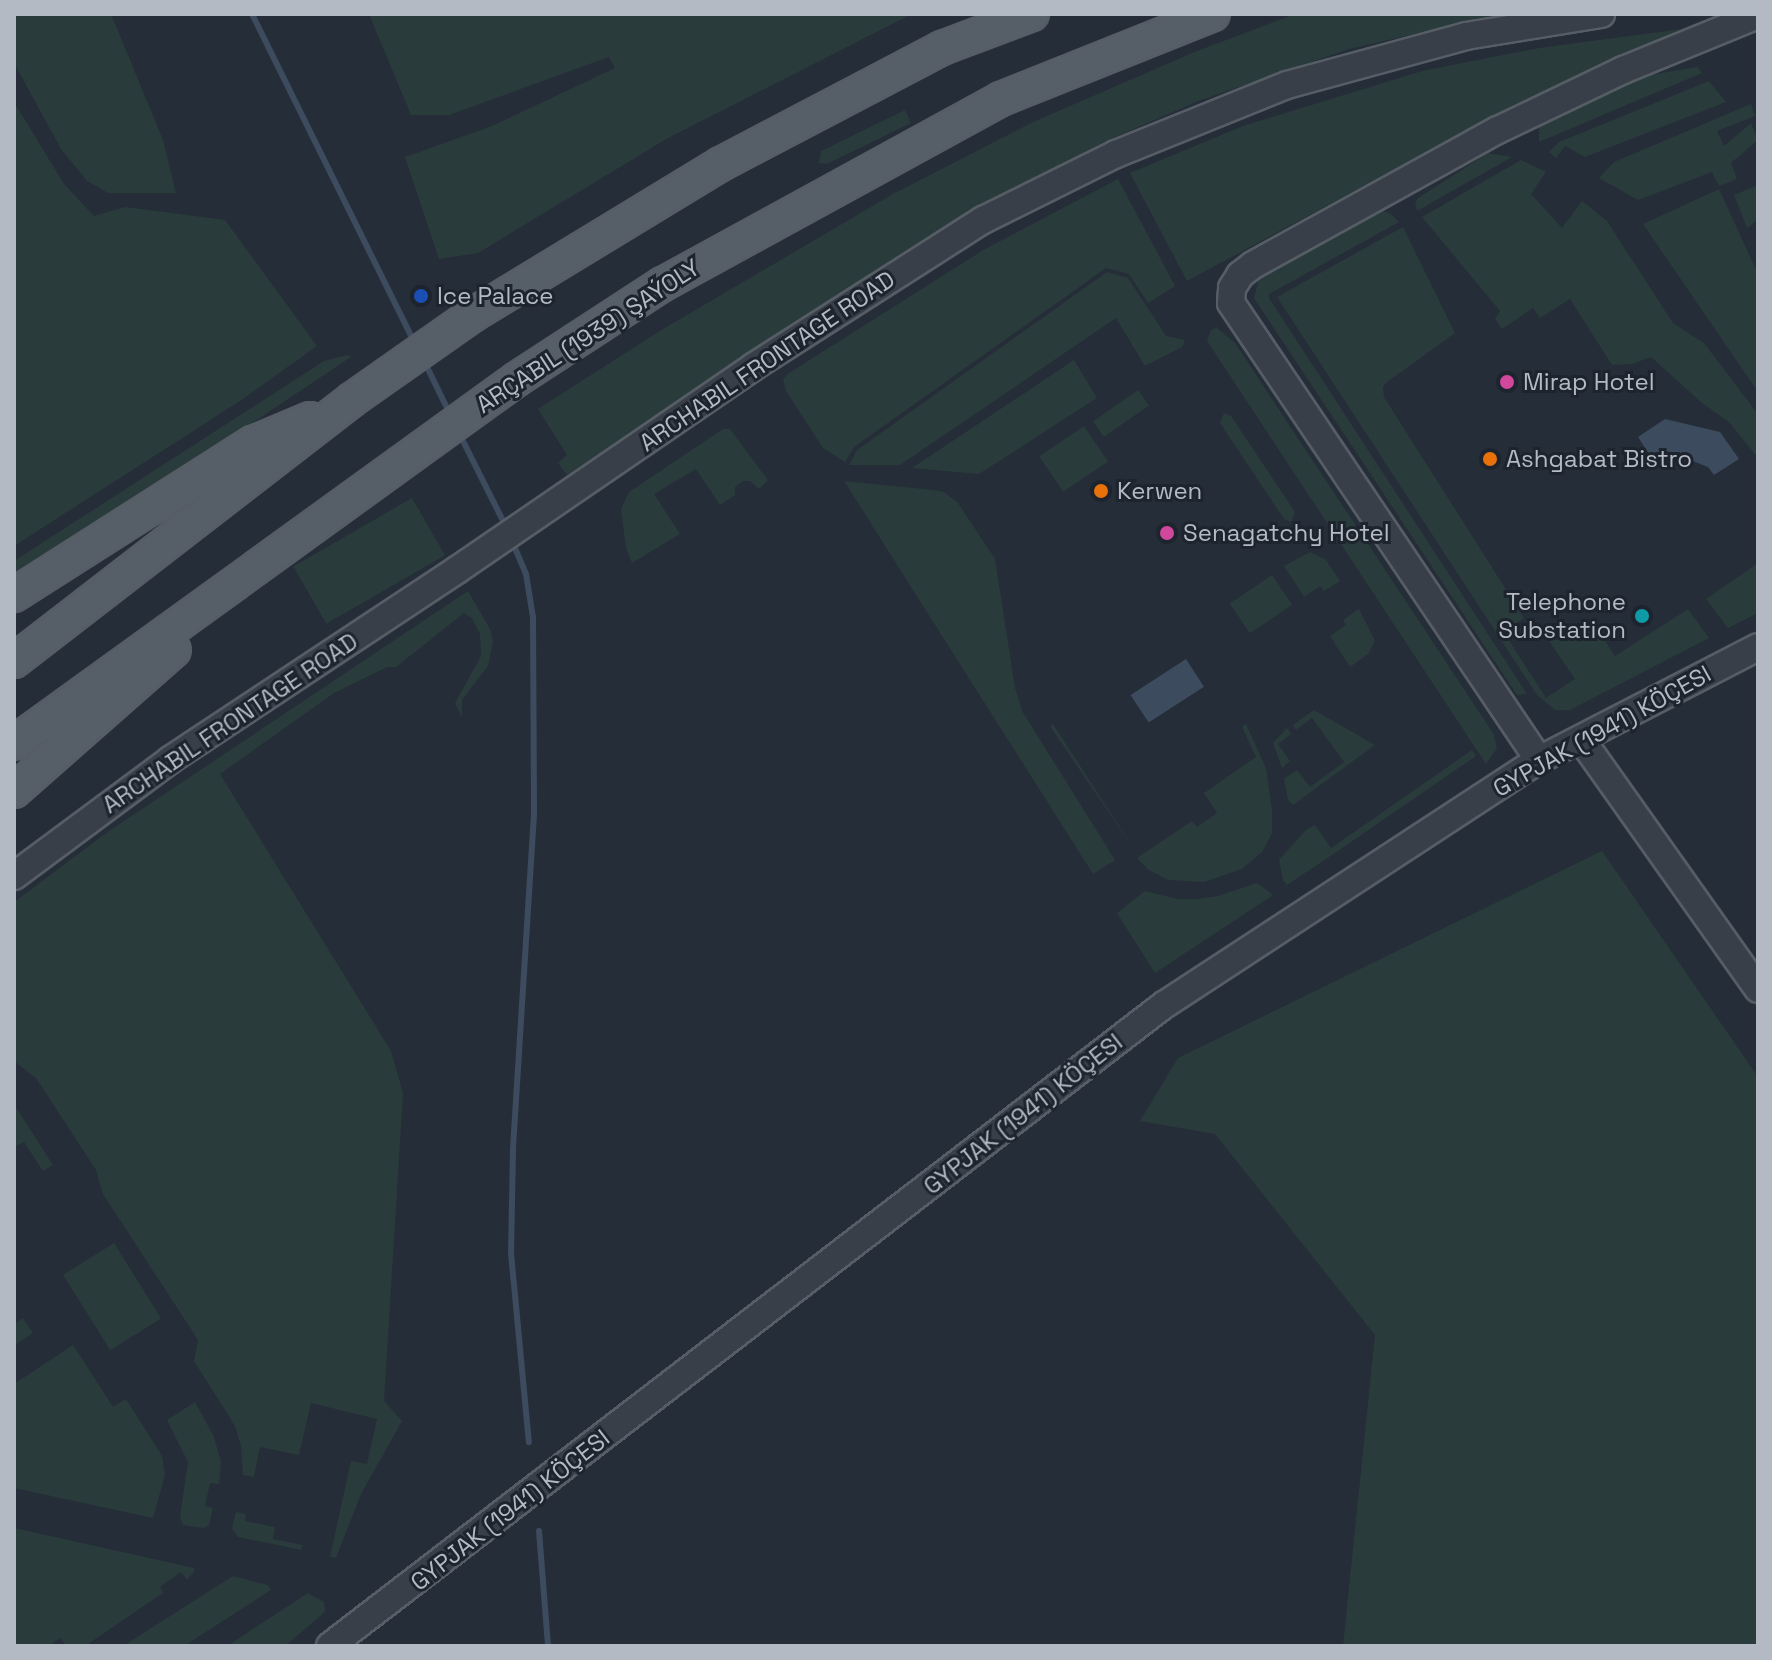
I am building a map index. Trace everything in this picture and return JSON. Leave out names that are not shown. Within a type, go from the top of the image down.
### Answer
[{"type":"main road","points":[[14,661],[350,402],[474,314],[721,164],[942,48],[1032,14]]},
{"type":"main road","name":"ARÇABIL (1939) ŞAÝOLY","points":[[14,743],[517,379],[663,284],[1001,99],[1213,14]]},
{"type":"main road","points":[[14,595],[253,443],[350,402]]},
{"type":"main road","points":[[14,791],[169,654],[388,471]]},
{"type":"street","points":[[942,48],[1016,14]]},
{"type":"street","name":"ARCHABIL FRONTAGE ROAD","points":[[14,876],[170,760],[575,491],[753,367],[942,245],[1079,170],[1207,115],[1358,63],[1533,22],[1601,14]]},
{"type":"street","points":[[1539,760],[1231,303],[1232,288],[1240,275],[1253,265],[1498,130],[1623,70],[1758,15]]},
{"type":"street","name":"GYPJAK (1941) KÖÇESI","points":[[330,1646],[356,1636],[1164,1005],[1539,760],[1758,647]]},
{"type":"street","points":[[1581,739],[1758,989]]},
{"type":"shaded area","points":[[14,14],[111,14],[163,140],[176,193],[108,193],[87,181],[61,149],[14,63]]},
{"type":"shaded area","points":[[369,14],[912,14],[668,138],[478,253],[439,259],[405,157],[492,126],[615,68],[609,57],[449,115],[411,115]]},
{"type":"shaded area","points":[[1295,14],[1503,14],[1349,49],[1201,100],[1108,140],[964,215],[903,252],[567,475],[558,463],[567,455],[538,409],[658,332],[893,194],[1033,122],[1197,51]]},
{"type":"shaded area","points":[[1682,29],[1512,106],[1187,281],[1130,173],[1243,126],[1422,71],[1539,48]]},
{"type":"shaded area","points":[[1697,67],[1702,73],[1539,142],[1539,127],[1547,119],[1644,76]]},
{"type":"shaded area","points":[[1709,81],[1726,102],[1585,157],[1565,146],[1556,158],[1549,152],[1559,142]]},
{"type":"shaded area","points":[[14,102],[64,184],[94,216],[125,207],[225,220],[317,346],[240,401],[14,546]]},
{"type":"shaded area","points":[[1751,104],[1755,116],[1717,131],[1724,146],[1751,123],[1758,140],[1731,163],[1737,179],[1719,186],[1712,172],[1638,200],[1599,178],[1614,162]]},
{"type":"shaded area","points":[[905,110],[911,123],[827,164],[819,163],[821,151]]},
{"type":"shaded area","points":[[1488,153],[1512,157],[1417,211],[1415,202],[1418,198]]},
{"type":"shaded area","points":[[1521,160],[1546,172],[1531,194],[1562,228],[1582,201],[1607,221],[1673,323],[1704,343],[1758,414],[1758,458],[1729,422],[1702,403],[1651,357],[1632,364],[1612,365],[1570,299],[1540,318],[1533,308],[1502,329],[1495,319],[1500,311],[1422,217]]},
{"type":"shaded area","points":[[1118,179],[1175,286],[1148,303],[1129,274],[1106,268],[854,447],[845,462],[823,448],[786,391],[783,379],[789,373],[985,249]]},
{"type":"shaded area","points":[[1758,185],[1758,220],[1747,228],[1734,195]]},
{"type":"shaded area","points":[[1719,189],[1758,274],[1758,392],[1643,224]]},
{"type":"shaded area","points":[[1377,210],[1390,213],[1399,222],[1269,294],[1269,298],[1527,694],[1517,695],[1254,298],[1260,275]]},
{"type":"shaded area","points":[[1403,227],[1455,333],[1387,382],[1383,387],[1384,397],[1524,618],[1504,631],[1490,611],[1546,698],[1575,679],[1549,641],[1572,637],[1594,624],[1615,656],[1688,609],[1709,638],[1570,710],[1555,710],[1537,695],[1277,297]]},
{"type":"shaded area","points":[[1107,272],[1128,278],[1166,336],[1185,340],[1182,347],[1145,366],[1116,318],[900,465],[849,465],[857,450]]},
{"type":"shaded area","points":[[1216,327],[1235,343],[1493,733],[1497,748],[1486,764],[1207,341],[1211,330]]},
{"type":"shaded area","points":[[347,355],[351,357],[255,421],[14,573],[14,561],[324,361]]},
{"type":"shaded area","points":[[1074,360],[1097,398],[979,474],[912,468]]},
{"type":"shaded area","points":[[1138,390],[1149,406],[1104,437],[1093,422]]},
{"type":"shaded area","points":[[1224,413],[1231,416],[1295,512],[1291,522],[1284,519],[1220,423]]},
{"type":"shaded area","points":[[1084,426],[1108,462],[1063,492],[1039,456]]},
{"type":"shaded area","points":[[723,429],[730,429],[768,480],[759,489],[750,481],[743,481],[735,487],[735,495],[720,505],[696,469],[654,494],[680,534],[632,563],[626,548],[621,509],[629,492]]},
{"type":"shaded area","points":[[844,481],[944,492],[958,503],[995,559],[1015,688],[1022,711],[1115,860],[1093,874]]},
{"type":"shaded area","points":[[412,498],[445,555],[326,624],[293,566]]},
{"type":"shaded area","points":[[1310,552],[1326,560],[1340,581],[1324,591],[1320,586],[1304,597],[1284,566]]},
{"type":"shaded area","points":[[1758,563],[1758,613],[1728,628],[1706,599]]},
{"type":"shaded area","points":[[1272,575],[1292,605],[1250,633],[1230,604]]},
{"type":"shaded area","points":[[468,591],[491,631],[493,642],[488,666],[462,700],[462,718],[455,703],[481,656],[480,634],[472,618],[464,613],[396,667],[387,667],[334,693],[220,774],[391,1051],[403,1093],[384,1401],[402,1421],[361,1494],[336,1558],[330,1557],[351,1461],[367,1464],[377,1419],[311,1403],[299,1455],[260,1447],[254,1477],[243,1475],[241,1446],[235,1426],[194,1361],[198,1340],[103,1194],[96,1170],[36,1078],[14,1061],[14,902],[109,831]]},
{"type":"shaded area","points":[[1359,609],[1375,641],[1368,654],[1350,667],[1330,636],[1346,625],[1343,620]]},
{"type":"shaded area","points":[[1314,710],[1375,745],[1293,805],[1288,800],[1284,779],[1297,770],[1310,787],[1344,762],[1312,718],[1296,730],[1293,725]]},
{"type":"shaded area","points":[[1053,724],[1137,854],[1050,726]]},
{"type":"shaded area","points":[[1246,724],[1266,768],[1272,810],[1272,833],[1262,852],[1242,869],[1204,882],[1168,880],[1149,870],[1137,858],[1192,821],[1197,827],[1217,813],[1204,793],[1256,757],[1242,727]]},
{"type":"shaded area","points":[[1287,728],[1291,734],[1278,744],[1290,761],[1282,768],[1273,743]]},
{"type":"shaded area","points":[[1472,750],[1476,756],[1335,853],[1287,885],[1283,880],[1279,860],[1307,829],[1315,825],[1331,848]]},
{"type":"shaded area","points":[[1602,851],[1758,1077],[1758,1646],[1343,1646],[1375,1335],[1215,1134],[1140,1121],[1178,1058]]},
{"type":"shaded area","points":[[1257,883],[1273,895],[1155,973],[1117,913],[1145,891],[1178,899],[1197,899],[1218,896]]},
{"type":"shaded area","points":[[14,1104],[53,1165],[43,1171],[24,1142],[14,1147]]},
{"type":"shaded area","points":[[114,1243],[161,1318],[110,1350],[63,1275]]},
{"type":"shaded area","points":[[23,1318],[33,1333],[14,1346],[14,1324]]},
{"type":"shaded area","points":[[73,1345],[113,1407],[126,1399],[162,1456],[165,1475],[153,1518],[14,1488],[14,1384]]},
{"type":"shaded area","points":[[195,1402],[214,1437],[221,1461],[219,1484],[210,1483],[205,1506],[213,1508],[209,1525],[204,1528],[183,1525],[180,1517],[188,1462],[167,1420]]},
{"type":"shaded area","points":[[236,1512],[246,1514],[245,1521],[275,1527],[273,1539],[303,1545],[301,1550],[238,1537],[232,1529]]},
{"type":"shaded area","points":[[14,1528],[194,1568],[194,1572],[187,1580],[181,1572],[160,1587],[163,1593],[85,1646],[66,1646],[60,1638],[48,1646],[14,1646]]},
{"type":"shaded area","points":[[233,1576],[268,1585],[271,1590],[184,1646],[123,1646]]},
{"type":"shaded area","points":[[308,1593],[324,1602],[325,1612],[285,1646],[227,1646]]},
{"type":"water","points":[[1665,419],[1720,432],[1739,459],[1714,475],[1708,467],[1667,451],[1653,460],[1638,437]]},
{"type":"water","points":[[1186,659],[1204,687],[1149,723],[1131,695]]},
{"type":"waterway","points":[[252,14],[415,344]]},
{"type":"waterway","points":[[424,361],[451,416]]},
{"type":"waterway","points":[[459,433],[506,527]]},
{"type":"waterway","points":[[512,541],[526,574],[533,617],[534,814],[513,1150],[511,1253],[529,1442]]},
{"type":"waterway","points":[[539,1531],[548,1646]]},
{"type":"place","name":"Ice Palace","points":[[421,296]]},
{"type":"place","name":"Mirap Hotel","points":[[1507,382]]},
{"type":"place","name":"Ashgabat Bistro","points":[[1490,459]]},
{"type":"place","name":"Kerwen","points":[[1101,491]]},
{"type":"place","name":"Senagatchy Hotel","points":[[1167,533]]},
{"type":"place","name":"Telephone Substation","points":[[1642,616]]}]
